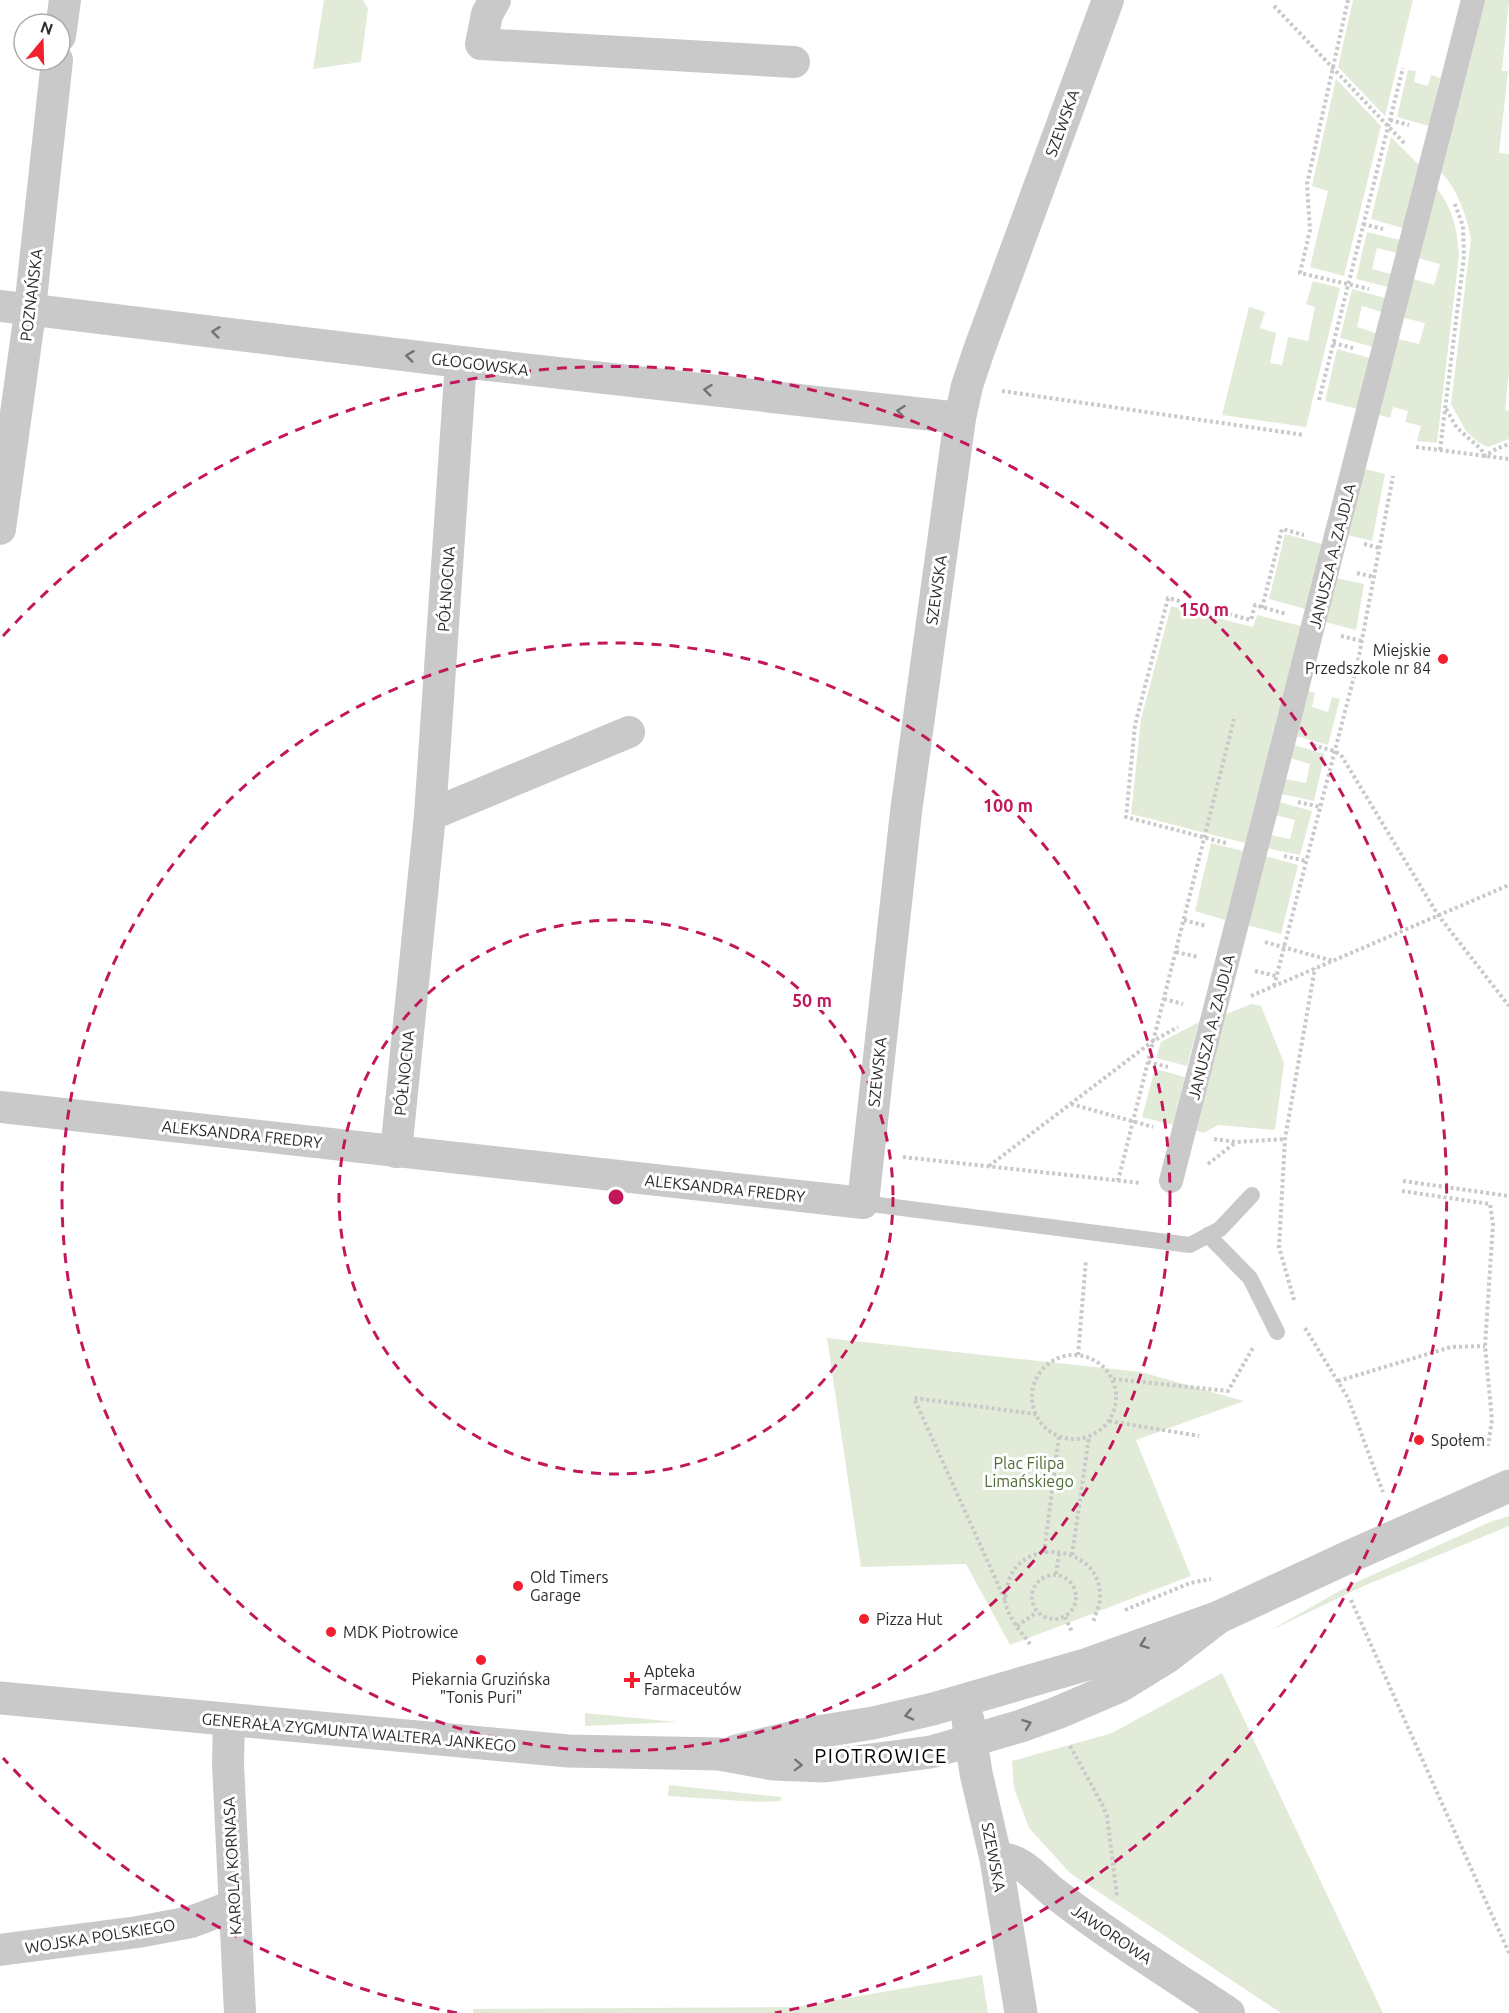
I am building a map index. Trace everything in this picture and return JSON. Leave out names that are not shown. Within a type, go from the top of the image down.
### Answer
[{"type":"street","points":[[495,0],[487,14],[481,44],[794,62]]},
{"type":"street","name":"SZEWSKA","points":[[863,1203],[906,812],[960,418],[979,350],[1108,0]]},
{"type":"street","name":"JANUSZA A. ZAJDLA","points":[[1160,1183],[1473,0]]},
{"type":"street","name":"POZNAŃSKA","points":[[0,530],[15,308],[55,72]]},
{"type":"street","name":"GŁOGOWSKA","points":[[15,308],[461,362],[960,418]]},
{"type":"street","name":"PÓŁNOCNA","points":[[396,1152],[430,815],[461,362]]},
{"type":"street","points":[[430,815],[629,732]]},
{"type":"street","name":"ALEKSANDRA FREDRY","points":[[0,1107],[863,1203]]},
{"type":"street","name":"GENERAŁA ZYGMUNTA WALTERA JANKEGO","points":[[719,1754],[811,1733],[901,1717],[966,1701],[1088,1664],[1219,1617],[1509,1486]]},
{"type":"street","name":"GENERAŁA ZYGMUNTA WALTERA JANKEGO","points":[[0,1698],[568,1751],[719,1754],[773,1764],[825,1766],[931,1752],[1021,1726],[1120,1686],[1167,1657],[1219,1617]]},
{"type":"street","name":"SZEWSKA","points":[[966,1701],[976,1773],[996,1859],[1021,2013]]},
{"type":"street","name":"KAROLA KORNASA","points":[[229,1719],[228,1764],[233,1906],[240,2013]]},
{"type":"street","name":"JAWOROWA","points":[[996,1859],[1006,1857],[1017,1862],[1071,1906],[1229,2013]]},
{"type":"street","name":"WOJSKA POLSKIEGO","points":[[0,1950],[138,1932],[191,1922],[233,1906]]},
{"type":"lane","name":"ALEKSANDRA FREDRY","points":[[863,1203],[1190,1245],[1220,1229],[1252,1195]]},
{"type":"lane","points":[[1208,1235],[1250,1278],[1277,1332]]},
{"type":"path","points":[[1348,0],[1307,184],[1310,230],[1299,273],[1377,291]]},
{"type":"path","points":[[1274,6],[1412,151]]},
{"type":"path","points":[[1319,400],[1403,68]]},
{"type":"path","points":[[1440,450],[1464,256],[1463,226],[1458,208],[1451,198]]},
{"type":"path","points":[[998,391],[1304,435]]},
{"type":"path","points":[[1445,408],[1457,428],[1485,456]]},
{"type":"path","points":[[1485,456],[1509,444]]},
{"type":"path","points":[[1416,447],[1509,459]]},
{"type":"path","points":[[1274,986],[1358,661],[1393,476]]},
{"type":"path","points":[[1262,608],[1282,529],[1313,537]]},
{"type":"path","points":[[1234,845],[1126,817],[1135,725],[1168,598],[1251,620],[1255,605],[1293,616]]},
{"type":"path","points":[[1118,1181],[1234,719]]},
{"type":"path","points":[[1305,743],[1341,755],[1438,915],[1509,1006]]},
{"type":"path","points":[[1245,998],[1509,885]]},
{"type":"path","points":[[1264,941],[1333,961]]},
{"type":"path","points":[[1315,968],[1285,1139],[1279,1246],[1300,1320],[1348,1398],[1383,1492]]},
{"type":"path","points":[[988,1167],[1153,1041],[1182,1025]]},
{"type":"path","points":[[1070,1104],[1161,1129]]},
{"type":"path","points":[[1203,1138],[1236,1142],[1285,1139]]},
{"type":"path","points":[[1204,1168],[1236,1142]]},
{"type":"path","points":[[893,1156],[1118,1181],[1160,1183]]},
{"type":"path","points":[[1403,1181],[1509,1196]]},
{"type":"path","points":[[1402,1191],[1490,1204],[1493,1224],[1485,1346],[1492,1420],[1488,1446]]},
{"type":"path","points":[[1078,1355],[1086,1264]]},
{"type":"path","points":[[1113,1379],[1227,1391],[1256,1343],[1300,1320]]},
{"type":"path","points":[[1338,1381],[1451,1347],[1485,1346]]},
{"type":"path","points":[[1078,1355],[1093,1358],[1105,1367],[1113,1379],[1117,1393],[1116,1408],[1101,1431],[1077,1440],[1059,1436],[1042,1425],[1035,1414],[1032,1400],[1033,1385],[1040,1372],[1050,1362],[1064,1356],[1078,1355]]},
{"type":"path","points":[[1033,1649],[1017,1626],[914,1398],[1035,1414]]},
{"type":"path","points":[[1109,1421],[1199,1436]]},
{"type":"path","points":[[1044,1552],[1059,1436]]},
{"type":"path","points":[[1072,1555],[1089,1437]]},
{"type":"path","points":[[1005,1600],[1010,1574],[1020,1562],[1035,1554],[1050,1551],[1072,1555],[1093,1570],[1099,1583],[1101,1598],[1092,1624]]},
{"type":"path","points":[[1056,1574],[1059,1553]]},
{"type":"path","points":[[1056,1574],[1068,1580],[1076,1592],[1074,1606],[1065,1617],[1051,1619],[1037,1612],[1033,1606],[1032,1590],[1041,1578],[1056,1574]]},
{"type":"path","points":[[1351,1600],[1509,1953]]},
{"type":"path","points":[[1017,1626],[1037,1612]]},
{"type":"path","points":[[1065,1617],[1072,1633]]},
{"type":"path","points":[[1069,1745],[1107,1816],[1114,1859],[1117,1899]]},
{"type":"green space","points":[[324,0],[363,0],[368,9],[361,62],[313,69]]},
{"type":"green space","points":[[1353,0],[1413,0],[1385,116],[1338,67]]},
{"type":"green space","points":[[1483,0],[1509,0],[1502,71],[1508,71],[1499,153],[1509,154],[1509,372],[1505,410],[1509,411],[1509,439],[1488,447],[1478,442],[1466,431],[1451,404],[1471,238],[1460,202],[1440,171]]},
{"type":"green space","points":[[1408,70],[1416,71],[1414,82],[1428,86],[1431,75],[1440,78],[1429,126],[1397,117]]},
{"type":"green space","points":[[1336,79],[1381,126],[1344,276],[1310,267],[1328,191],[1312,186]]},
{"type":"green space","points":[[1391,137],[1419,165],[1403,228],[1371,219]]},
{"type":"green space","points":[[1436,187],[1453,219],[1459,255],[1437,443],[1417,441],[1421,426],[1405,422],[1408,411],[1393,407],[1390,418],[1379,415],[1398,339],[1419,344],[1425,323],[1404,318],[1413,279],[1434,285],[1440,264],[1418,258]]},
{"type":"green space","points":[[1367,232],[1400,240],[1397,253],[1377,248],[1372,269],[1391,274],[1388,287],[1356,279]]},
{"type":"green space","points":[[1313,281],[1340,288],[1306,427],[1222,415],[1249,307],[1265,312],[1260,328],[1276,333],[1270,363],[1282,365],[1288,337],[1308,341],[1315,307],[1306,304]]},
{"type":"green space","points":[[1352,289],[1385,298],[1382,312],[1362,306],[1357,327],[1376,333],[1373,347],[1340,338]]},
{"type":"green space","points":[[1337,349],[1370,358],[1358,409],[1325,401]]},
{"type":"green space","points":[[1365,469],[1385,474],[1372,541],[1347,535]]},
{"type":"green space","points":[[1285,534],[1322,544],[1305,609],[1269,599]]},
{"type":"green space","points":[[1336,578],[1364,584],[1356,630],[1325,622]]},
{"type":"green space","points":[[1171,606],[1253,627],[1257,615],[1301,626],[1245,843],[1131,814],[1141,719]]},
{"type":"green space","points":[[1307,691],[1315,693],[1312,707],[1328,712],[1332,697],[1340,699],[1328,745],[1296,736]]},
{"type":"green space","points":[[1294,745],[1325,754],[1314,801],[1281,794],[1285,779],[1306,783],[1310,764],[1290,758]]},
{"type":"green space","points":[[1279,802],[1312,811],[1300,855],[1267,848],[1271,835],[1290,839],[1295,820],[1275,815]]},
{"type":"green space","points":[[1211,843],[1243,851],[1225,920],[1195,911]]},
{"type":"green space","points":[[1265,856],[1298,865],[1281,934],[1247,925]]},
{"type":"green space","points":[[1251,1004],[1261,1006],[1284,1063],[1275,1130],[1218,1125],[1204,1133],[1194,1130],[1224,1015]]},
{"type":"green space","points":[[1199,1022],[1187,1066],[1156,1058],[1161,1042]]},
{"type":"green space","points":[[1155,1069],[1185,1077],[1173,1125],[1142,1117]]},
{"type":"green space","name":"Plac Filipa Limańskiego","points":[[827,1338],[1141,1372],[1244,1401],[1136,1440],[1191,1576],[1010,1645],[966,1564],[861,1567]]},
{"type":"green space","points":[[1509,1516],[1509,1526],[1366,1585],[1269,1631],[1348,1586],[1490,1522]]},
{"type":"green space","points":[[1222,1673],[1383,2013],[1281,2013],[1070,1873],[1029,1828],[1014,1788],[1012,1761],[1112,1733]]},
{"type":"green space","points":[[585,1713],[677,1722],[585,1726]]},
{"type":"green space","points":[[669,1785],[781,1797],[781,1801],[758,1802],[668,1796]]},
{"type":"green space","points":[[982,1975],[988,2013],[473,2013],[473,2009],[795,2007]]},
{"type":"place","name":"Miejskie Przedszkole nr 84","points":[[1443,659]]},
{"type":"place","name":"Społem","points":[[1419,1440]]},
{"type":"place","name":"Old Timers Garage","points":[[518,1586]]},
{"type":"place","name":"Pizza Hut","points":[[864,1619]]},
{"type":"place","name":"MDK Piotrowice","points":[[331,1632]]},
{"type":"place","name":"Piekarnia Gruzińska \"Tonis Puri\"","points":[[481,1660]]},
{"type":"place","name":"Apteka Farmaceutów","points":[[632,1680]]},
{"type":"district","name":"PIOTROWICE","points":[[881,1756]]}]
